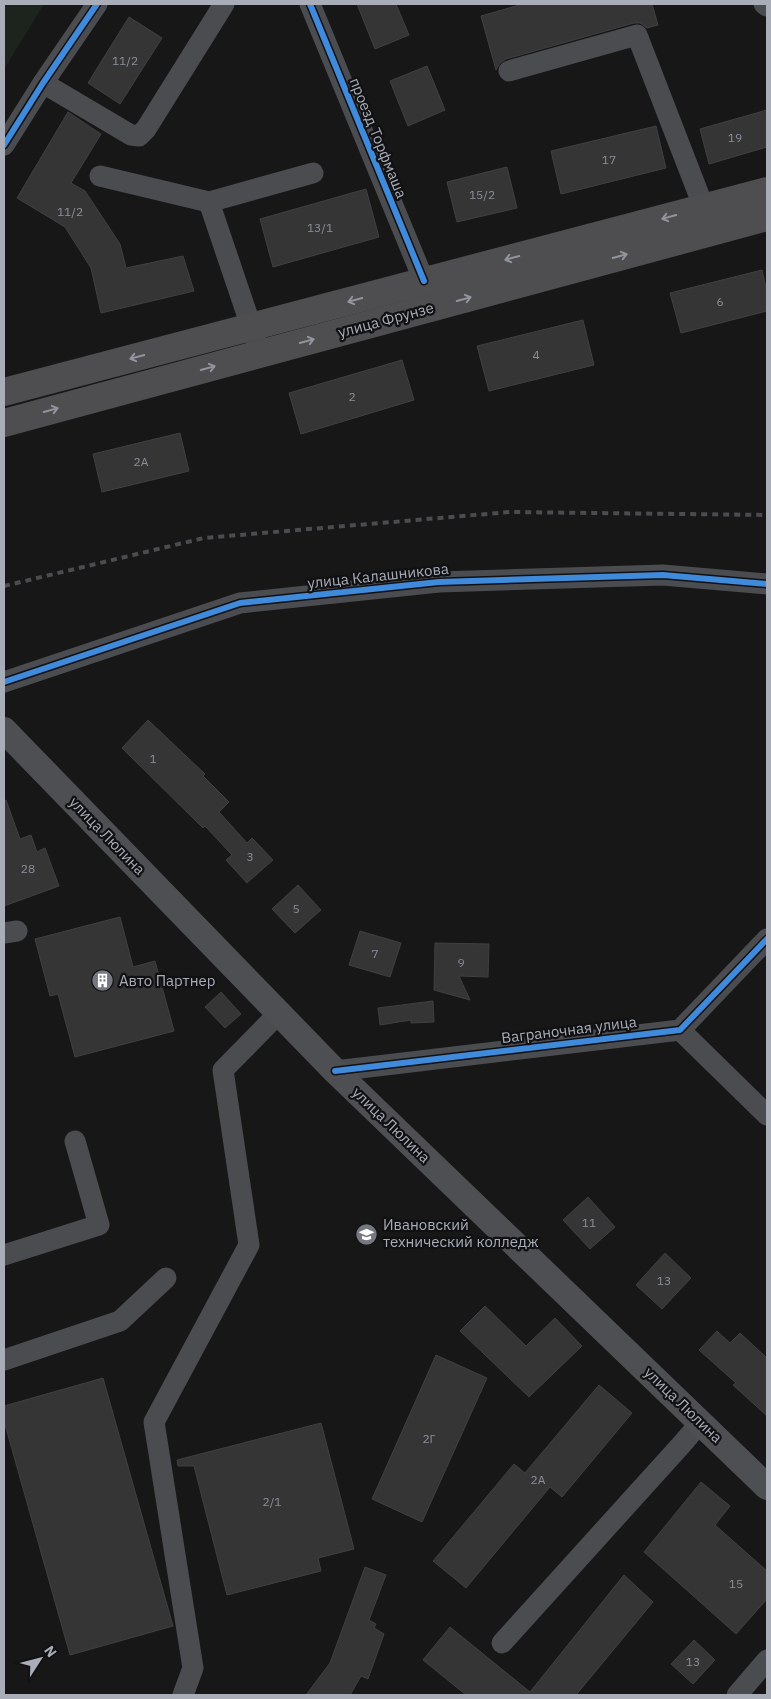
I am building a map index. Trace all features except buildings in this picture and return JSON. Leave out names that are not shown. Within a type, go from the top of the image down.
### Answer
[{"type":"highway","name":"улица Фрунзе","points":[[4,392],[767,191]]},
{"type":"highway","name":"улица Фрунзе","points":[[4,423],[767,216]]},
{"type":"highway","points":[[424,281],[432,308]]},
{"type":"main road","name":"улица Люлина","points":[[4,730],[335,1071],[767,1487]]},
{"type":"street","points":[[4,145],[43,83],[97,4]]},
{"type":"street","points":[[43,83],[131,135],[139,136],[146,129],[224,4]]},
{"type":"street","name":"проезд Торфмаша","points":[[310,4],[424,281]]},
{"type":"street","points":[[509,71],[637,35],[704,208]]},
{"type":"street","points":[[100,176],[209,202],[313,173]]},
{"type":"street","points":[[209,202],[260,354]]},
{"type":"street","name":"улица Калашникова","points":[[4,682],[240,603],[439,582],[663,575],[767,584]]},
{"type":"street","points":[[767,939],[680,1030],[767,1115]]},
{"type":"street","points":[[183,1695],[192,1668],[154,1422],[249,1245],[223,1070],[279,1013]]},
{"type":"street","name":"Ваграночная улица","points":[[335,1071],[680,1030]]},
{"type":"street","points":[[4,1255],[98,1224],[75,1141]]},
{"type":"street","points":[[4,1360],[120,1320],[166,1278]]},
{"type":"street","points":[[502,1643],[700,1423]]},
{"type":"street","points":[[737,1695],[767,1660]]},
{"type":"shaded area","points":[[4,4],[44,4],[4,69]]},
{"type":"railway","points":[[4,586],[204,538],[510,512],[767,515]]},
{"type":"cycle path","points":[[4,145],[43,83],[97,4]]},
{"type":"cycle path","points":[[310,4],[424,281]]},
{"type":"cycle path","points":[[4,682],[240,603],[439,582],[663,575],[767,584]]},
{"type":"cycle path","points":[[335,1071],[680,1030],[767,939]]},
{"type":"place","name":"Авто Партнер","points":[[103,981]]},
{"type":"place","name":"Ивановский технический колледж","points":[[367,1234]]}]
